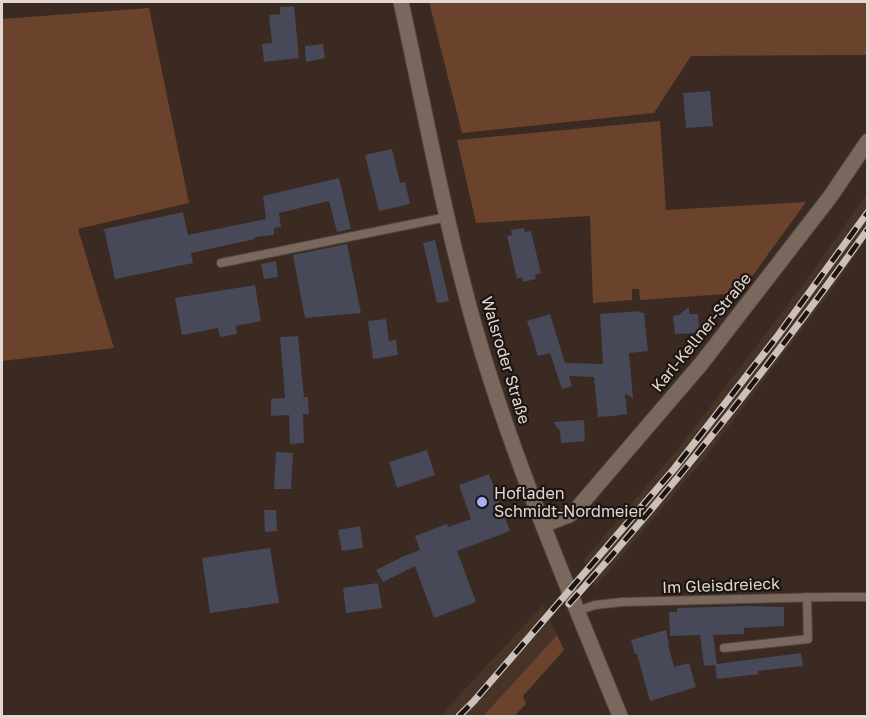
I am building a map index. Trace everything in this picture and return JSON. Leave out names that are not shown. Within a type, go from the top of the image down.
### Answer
[{"type":"street","name":"Walsroder Straße","points":[[401,2],[447,217],[483,354],[517,459],[620,717]]},
{"type":"street","name":"Karl-Kellner-Straße","points":[[543,525],[575,511],[701,364],[830,197],[867,141]]},
{"type":"lane","points":[[221,263],[447,217]]},
{"type":"lane","points":[[724,648],[808,639],[807,597]]},
{"type":"lane","name":"Im Gleisdreieck","points":[[577,611],[595,605],[622,602],[867,597]]},
{"type":"shaded area","points":[[429,2],[867,2],[867,55],[691,56],[654,113],[462,133]]},
{"type":"shaded area","points":[[149,8],[189,203],[78,229],[114,348],[2,361],[2,19]]},
{"type":"shaded area","points":[[660,121],[666,210],[806,202],[740,293],[640,300],[639,289],[632,289],[632,300],[593,303],[590,216],[476,223],[457,140]]},
{"type":"shaded area","points":[[867,193],[867,238],[836,284],[705,458],[595,587],[584,560],[682,444],[813,271]]},
{"type":"shaded area","points":[[543,605],[557,635],[483,716],[440,716]]},
{"type":"shaded area","points":[[557,635],[564,650],[523,696],[526,704],[514,716],[483,716]]},
{"type":"building","points":[[294,6],[299,58],[264,62],[262,44],[272,43],[269,15],[280,14],[280,7]]},
{"type":"building","points":[[323,44],[325,58],[306,62],[305,46]]},
{"type":"building","points":[[710,91],[713,126],[686,128],[683,93]]},
{"type":"building","points":[[392,149],[400,183],[405,182],[410,204],[379,211],[365,155]]},
{"type":"building","points":[[339,178],[351,229],[337,232],[329,201],[279,213],[281,227],[274,228],[274,235],[255,237],[255,239],[191,253],[193,263],[115,279],[104,229],[183,212],[188,235],[266,219],[263,196]]},
{"type":"building","points":[[524,228],[525,232],[531,231],[541,273],[535,275],[536,279],[523,282],[522,277],[517,279],[507,236],[512,235],[511,230]]},
{"type":"building","points":[[435,240],[449,301],[437,303],[423,243]]},
{"type":"building","points":[[347,244],[361,313],[305,318],[293,255]]},
{"type":"building","points":[[276,261],[278,277],[264,279],[261,264]]},
{"type":"building","points":[[255,285],[261,321],[236,326],[237,334],[220,337],[218,328],[182,335],[175,298]]},
{"type":"building","points":[[689,307],[689,314],[698,314],[699,333],[675,334],[673,316],[679,315]]},
{"type":"building","points":[[641,311],[644,313],[648,351],[629,353],[633,398],[625,394],[627,414],[614,416],[598,417],[594,377],[569,376],[572,386],[562,389],[550,353],[538,356],[527,321],[550,314],[565,363],[603,364],[600,314]]},
{"type":"building","points":[[386,319],[389,341],[396,340],[398,355],[373,359],[368,321]]},
{"type":"building","points":[[298,336],[304,397],[308,397],[309,414],[303,414],[304,443],[290,444],[289,415],[271,416],[271,399],[285,398],[280,337]]},
{"type":"building","points":[[584,420],[585,441],[561,443],[560,431],[553,422]]},
{"type":"building","points":[[427,450],[435,475],[397,488],[389,462]]},
{"type":"building","points":[[276,452],[293,453],[291,489],[274,489]]},
{"type":"building","points":[[489,474],[510,531],[457,551],[476,602],[434,618],[415,566],[383,582],[376,570],[420,550],[415,536],[447,524],[448,527],[471,519],[459,485]]},
{"type":"building","points":[[264,510],[276,510],[277,531],[265,532]]},
{"type":"building","points":[[360,526],[363,548],[342,551],[338,530]]},
{"type":"building","points":[[270,548],[279,603],[210,613],[202,558]]},
{"type":"building","points":[[378,583],[382,608],[346,613],[343,588]]},
{"type":"building","points":[[784,607],[784,626],[744,628],[744,634],[713,635],[717,664],[801,653],[803,666],[717,679],[715,665],[704,666],[700,635],[670,636],[669,612],[677,612],[677,608]]},
{"type":"building","points":[[666,630],[674,667],[689,663],[696,687],[650,701],[631,640]]},
{"type":"railway","points":[[459,716],[674,469],[776,338],[868,212]]},
{"type":"railway","points":[[569,604],[724,421],[868,229]]},
{"type":"place","name":"Hofladen Schmidt-Nordmeier","points":[[482,502]]}]
